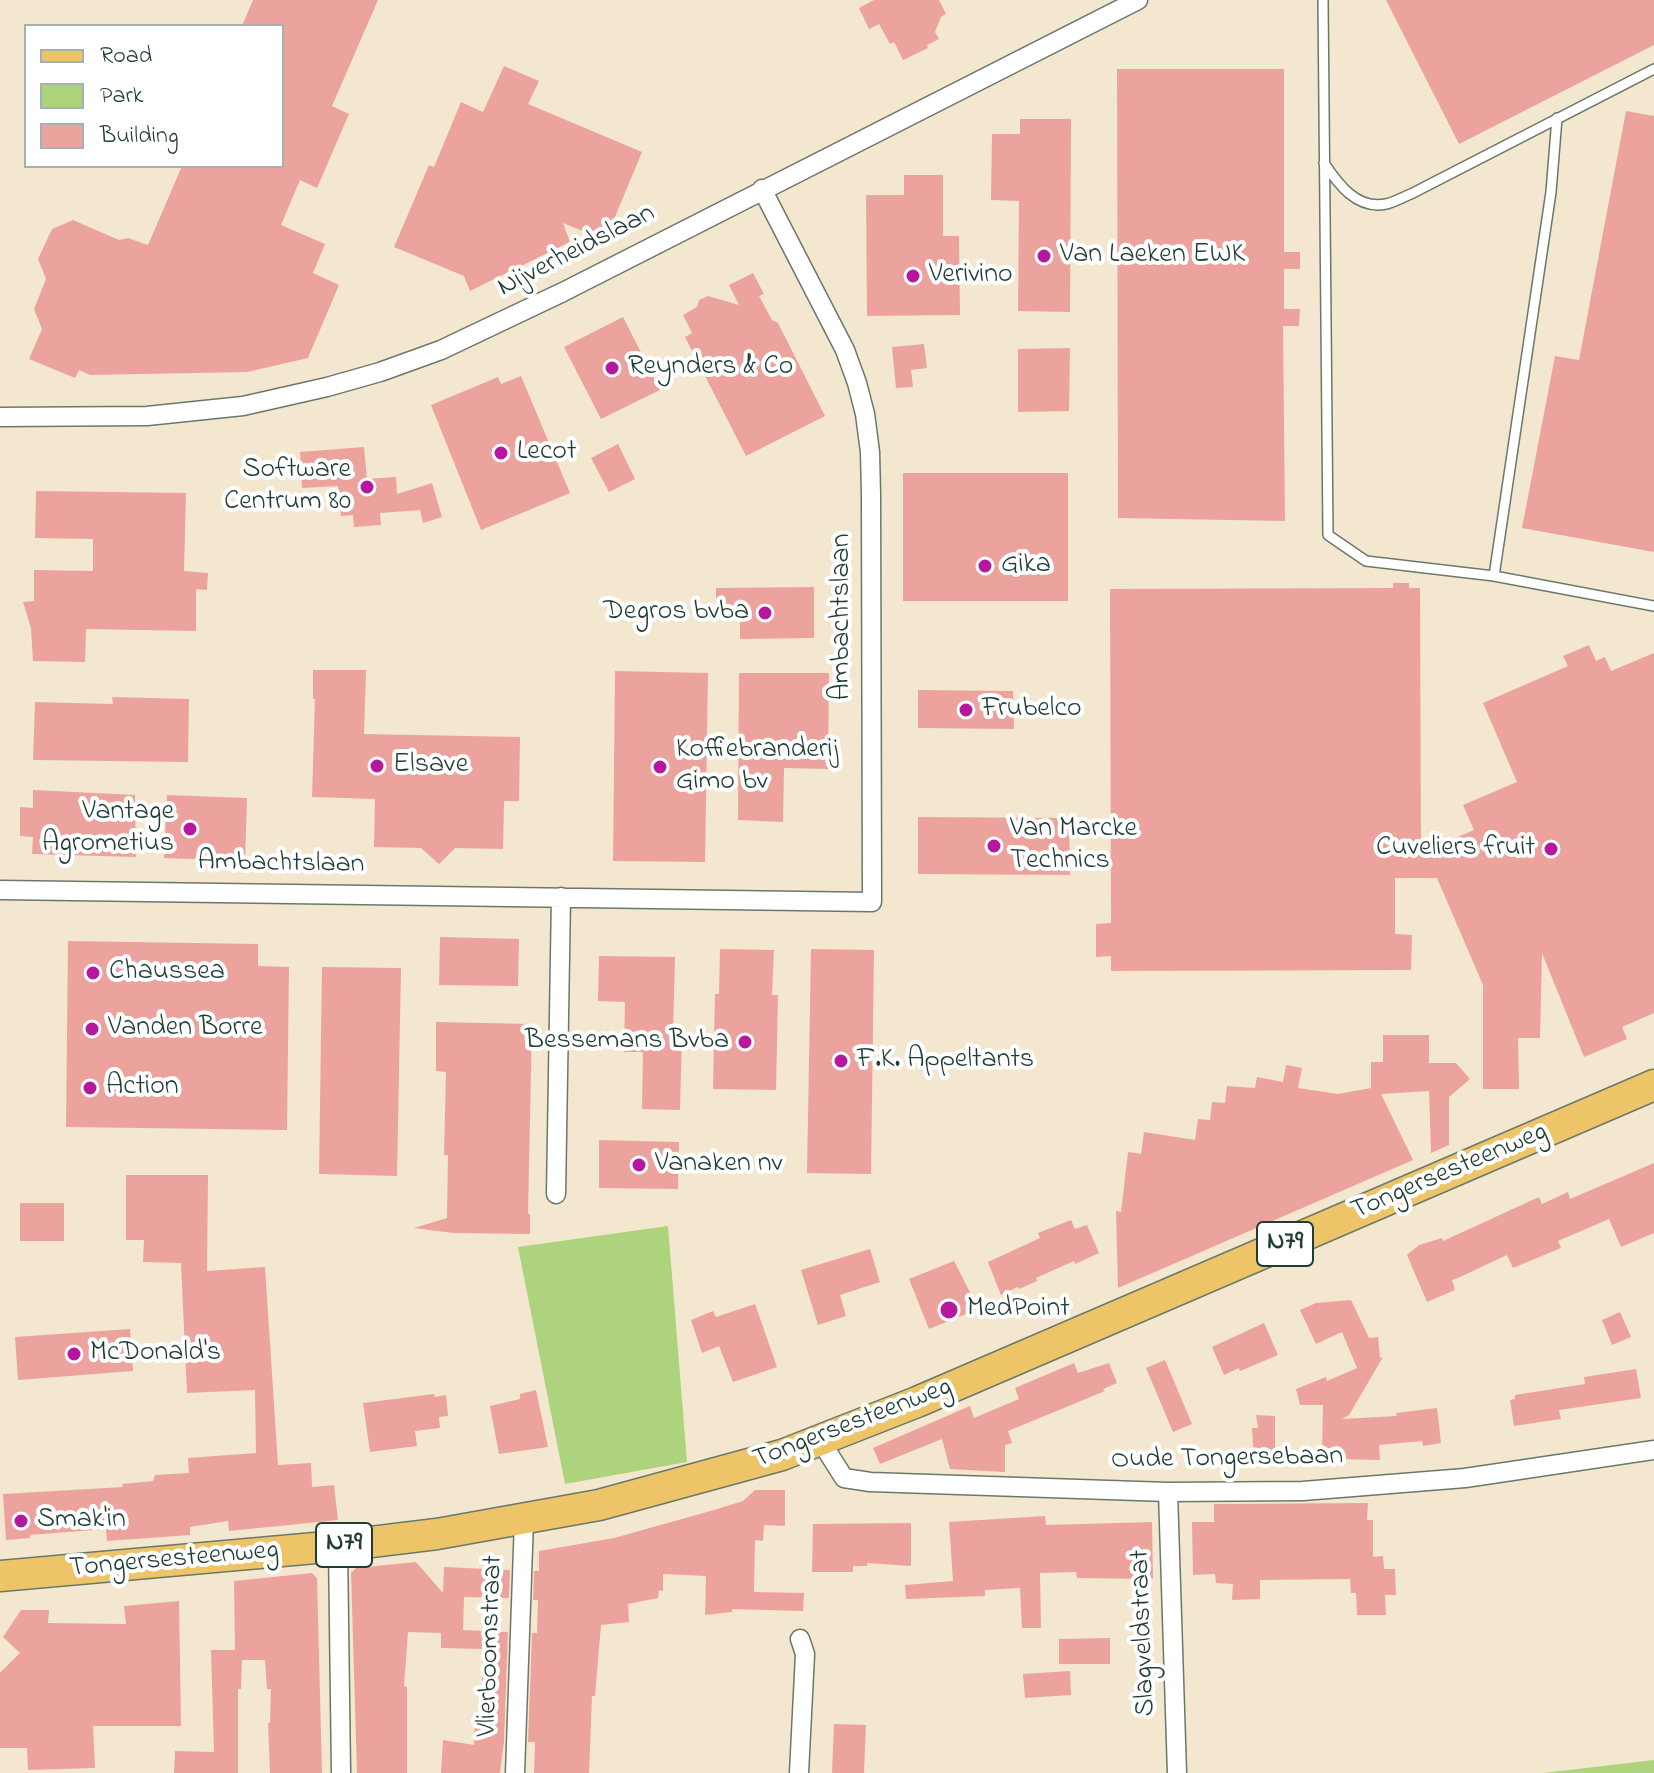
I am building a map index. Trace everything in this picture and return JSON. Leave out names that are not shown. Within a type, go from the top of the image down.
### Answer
[{"type":"main road","name":"Tongersesteenweg","points":[[0,1576],[338,1546],[524,1520],[599,1505],[782,1455],[931,1396],[1654,1085]]},
{"type":"street","name":"Nijverheidslaan","points":[[0,417],[147,416],[243,406],[380,372],[441,350],[1138,0]]},
{"type":"street","name":"Ambachtslaan","points":[[0,890],[872,902],[871,495],[865,414],[845,350],[762,189]]},
{"type":"street","points":[[556,1194],[561,897]]},
{"type":"street","name":"Oude Tongersebaan","points":[[820,1440],[844,1478],[857,1480],[1168,1492],[1303,1491],[1465,1478],[1654,1450]]},
{"type":"street","name":"Slagveldstraat","points":[[1168,1492],[1177,1773]]},
{"type":"street","name":"Vlierboomstraat","points":[[515,1773],[524,1520]]},
{"type":"street","points":[[338,1546],[341,1773]]},
{"type":"street","points":[[799,1773],[805,1654],[800,1639]]},
{"type":"lane","points":[[1323,0],[1328,535],[1366,561],[1494,576],[1654,606]]},
{"type":"lane","points":[[1324,163],[1341,188],[1355,199],[1384,205],[1654,69]]},
{"type":"lane","points":[[1494,576],[1551,192],[1557,118]]},
{"type":"green space","points":[[668,1226],[687,1462],[565,1484],[518,1247]]},
{"type":"green space","points":[[1654,1760],[1654,1773],[1543,1773]]},
{"type":"building","points":[[253,0],[378,0],[332,106],[349,114],[317,188],[300,180],[281,225],[325,244],[313,273],[339,285],[308,358],[247,372],[90,375],[79,370],[75,378],[29,359],[42,329],[34,309],[46,279],[38,259],[52,229],[73,220],[119,240],[128,238],[148,245],[181,168],[284,168],[284,24],[243,24]]},
{"type":"building","points":[[874,0],[939,0],[946,14],[941,17],[935,32],[939,39],[903,60],[894,42],[890,44],[879,24],[869,29],[859,8]]},
{"type":"building","points":[[1386,0],[1654,0],[1654,45],[1459,144]]},
{"type":"building","points":[[504,66],[539,81],[528,104],[642,152],[612,224],[590,234],[563,223],[570,242],[470,291],[464,276],[394,247],[429,165],[434,167],[461,102],[483,112]]},
{"type":"building","points":[[1117,69],[1284,69],[1284,252],[1300,252],[1300,269],[1284,269],[1284,309],[1300,309],[1299,326],[1283,326],[1285,521],[1118,518]]},
{"type":"building","points":[[1626,111],[1654,116],[1654,552],[1522,528],[1555,356],[1579,360]]},
{"type":"building","name":"Van Laeken EWK","points":[[1020,119],[1071,119],[1070,312],[1018,311],[1019,201],[991,200],[992,134],[1020,134]]},
{"type":"building","name":"Verivino","points":[[904,175],[943,175],[943,236],[959,236],[960,315],[867,316],[866,195],[904,195]]},
{"type":"building","points":[[753,273],[764,294],[759,296],[772,320],[778,323],[825,416],[746,456],[685,337],[692,333],[683,315],[708,296],[739,305],[729,285]]},
{"type":"building","name":"Reynders & Co","points":[[623,317],[660,390],[601,419],[564,347]]},
{"type":"building","points":[[924,344],[927,368],[911,370],[913,387],[896,388],[892,347]]},
{"type":"building","points":[[1070,348],[1069,411],[1018,412],[1018,349]]},
{"type":"building","name":"Lecot","points":[[521,376],[570,493],[481,530],[431,405],[498,377],[501,384]]},
{"type":"building","points":[[618,444],[635,479],[609,492],[591,458]]},
{"type":"building","name":"Software Centrum 80","points":[[364,447],[367,479],[396,477],[397,494],[432,483],[442,517],[423,523],[420,510],[380,513],[381,525],[354,527],[353,515],[341,516],[338,486],[302,488],[300,452]]},
{"type":"building","name":"Gika","points":[[903,473],[1068,473],[1068,601],[903,601]]},
{"type":"building","points":[[36,491],[186,493],[184,571],[208,573],[207,590],[196,589],[196,631],[86,629],[85,662],[33,661],[31,628],[23,602],[34,601],[34,570],[93,571],[93,539],[35,538]]},
{"type":"building","points":[[1393,583],[1409,583],[1409,588],[1420,588],[1421,853],[1474,830],[1463,805],[1517,782],[1483,703],[1568,666],[1563,656],[1589,645],[1596,661],[1605,657],[1611,671],[1654,653],[1654,1013],[1622,1027],[1627,1039],[1584,1057],[1542,953],[1540,1038],[1518,1038],[1519,1089],[1483,1089],[1483,985],[1437,878],[1395,878],[1395,934],[1412,935],[1411,970],[1111,971],[1111,956],[1096,957],[1096,924],[1111,923],[1110,589],[1393,588]]},
{"type":"building","name":"Degros bvba","points":[[814,587],[814,638],[740,639],[740,618],[716,617],[716,588]]},
{"type":"building","points":[[313,670],[366,670],[364,734],[520,737],[519,801],[504,801],[503,849],[455,848],[439,864],[421,848],[374,847],[375,799],[312,797]]},
{"type":"building","name":"Koffiebranderij Gimo bv","points":[[615,671],[708,673],[705,862],[613,861]]},
{"type":"building","points":[[739,673],[829,673],[828,769],[784,768],[783,822],[738,820]]},
{"type":"building","name":"Frubelco","points":[[918,690],[1013,691],[1014,729],[918,728]]},
{"type":"building","points":[[112,697],[189,699],[188,762],[33,760],[35,702],[113,704]]},
{"type":"building","points":[[33,790],[135,795],[136,857],[32,854],[33,837],[20,836],[20,807],[33,808]]},
{"type":"building","name":"Vantage Agrometius","points":[[167,795],[247,798],[245,861],[164,858]]},
{"type":"building","name":"Van Marcke Technics","points":[[918,817],[1069,818],[1070,875],[918,874]]},
{"type":"building","points":[[440,937],[519,939],[518,986],[439,985]]},
{"type":"building","points":[[68,941],[258,944],[258,966],[289,967],[287,1130],[66,1127]]},
{"type":"building","name":"Bessemans Bvba","points":[[720,949],[774,950],[772,995],[778,995],[776,1090],[713,1089],[715,994],[719,994]]},
{"type":"building","name":"F.K. Appeltants","points":[[811,949],[874,950],[871,1174],[807,1173]]},
{"type":"building","points":[[599,956],[675,957],[673,1034],[682,1034],[680,1110],[642,1109],[643,1052],[624,1052],[625,1002],[598,1001]]},
{"type":"building","points":[[322,967],[401,968],[397,1176],[319,1174]]},
{"type":"building","points":[[436,1022],[532,1024],[530,1234],[453,1233],[414,1228],[447,1218],[448,1155],[444,1155],[446,1072],[436,1071]]},
{"type":"building","points":[[1383,1035],[1429,1035],[1429,1063],[1456,1063],[1470,1079],[1449,1097],[1449,1145],[1431,1153],[1429,1091],[1381,1094],[1413,1160],[1118,1288],[1116,1211],[1121,1212],[1128,1152],[1141,1154],[1144,1132],[1195,1140],[1198,1119],[1210,1120],[1212,1102],[1225,1103],[1227,1086],[1255,1088],[1257,1077],[1283,1082],[1286,1065],[1302,1068],[1298,1088],[1338,1094],[1371,1088],[1371,1062],[1383,1062]]},
{"type":"building","name":"Vanaken nv","points":[[599,1140],[679,1142],[678,1189],[599,1188]]},
{"type":"building","points":[[1654,1163],[1654,1233],[1621,1247],[1609,1219],[1558,1241],[1561,1248],[1513,1268],[1507,1255],[1452,1280],[1455,1290],[1427,1302],[1407,1255],[1419,1245],[1442,1238],[1443,1241],[1539,1197],[1542,1204],[1568,1192],[1570,1199]]},
{"type":"building","points":[[126,1175],[208,1175],[207,1271],[265,1267],[278,1465],[311,1463],[312,1487],[334,1485],[338,1520],[229,1531],[228,1521],[190,1527],[190,1535],[107,1541],[106,1529],[6,1540],[3,1494],[123,1487],[122,1484],[153,1481],[155,1475],[189,1473],[188,1458],[256,1453],[255,1390],[187,1393],[181,1263],[143,1262],[144,1240],[126,1240]]},
{"type":"building","points":[[20,1203],[64,1203],[64,1241],[20,1241]]},
{"type":"building","points":[[1071,1220],[1075,1229],[1087,1225],[1099,1253],[1075,1264],[1074,1261],[1036,1278],[1037,1281],[1001,1295],[988,1262],[1040,1238],[1038,1233]]},
{"type":"building","points":[[870,1249],[880,1282],[840,1295],[846,1316],[818,1325],[801,1270]]},
{"type":"building","points":[[954,1261],[977,1306],[976,1310],[929,1329],[909,1279]]},
{"type":"building","points":[[1351,1300],[1369,1338],[1378,1337],[1380,1358],[1383,1357],[1349,1415],[1342,1419],[1397,1416],[1396,1413],[1437,1408],[1441,1443],[1423,1446],[1422,1441],[1379,1445],[1380,1460],[1337,1459],[1337,1453],[1322,1453],[1323,1405],[1300,1405],[1296,1389],[1326,1377],[1327,1381],[1357,1368],[1342,1332],[1316,1344],[1300,1310],[1316,1303]]},
{"type":"building","points":[[755,1304],[777,1367],[733,1382],[719,1346],[702,1353],[691,1320],[713,1311],[716,1317]]},
{"type":"building","points":[[1620,1312],[1631,1337],[1612,1345],[1602,1320]]},
{"type":"building","points":[[1264,1323],[1278,1355],[1224,1375],[1212,1347]]},
{"type":"building","name":"McDonald's","points":[[130,1329],[133,1371],[18,1380],[15,1337]]},
{"type":"building","points":[[1165,1360],[1192,1424],[1173,1432],[1146,1368]]},
{"type":"building","points":[[1074,1363],[1078,1373],[1109,1363],[1117,1383],[1103,1389],[1105,1391],[1008,1431],[1012,1443],[1005,1445],[1005,1472],[950,1469],[942,1439],[880,1464],[873,1448],[970,1406],[974,1418],[1019,1399],[1015,1388]]},
{"type":"building","points":[[1636,1369],[1641,1398],[1559,1410],[1561,1419],[1514,1426],[1510,1400],[1515,1399],[1515,1395],[1585,1384],[1584,1377]]},
{"type":"building","points":[[536,1390],[548,1447],[499,1454],[490,1406],[520,1399],[520,1394]]},
{"type":"building","points":[[434,1394],[435,1397],[446,1395],[448,1416],[439,1417],[440,1428],[415,1431],[417,1446],[370,1452],[363,1403]]},
{"type":"building","points":[[1256,1415],[1275,1416],[1275,1458],[1254,1458],[1252,1428],[1258,1428]]},
{"type":"building","points":[[755,1490],[785,1490],[785,1526],[764,1525],[763,1541],[755,1540],[754,1592],[804,1593],[803,1611],[732,1609],[732,1612],[705,1615],[706,1576],[663,1574],[663,1591],[659,1590],[658,1598],[628,1604],[629,1622],[601,1625],[595,1696],[592,1696],[589,1773],[534,1773],[535,1742],[528,1742],[532,1633],[537,1633],[538,1600],[533,1600],[534,1571],[539,1571],[539,1551],[614,1538],[714,1510],[743,1501]]},
{"type":"building","points":[[1368,1503],[1367,1520],[1373,1520],[1373,1557],[1383,1556],[1384,1569],[1395,1569],[1396,1595],[1385,1595],[1386,1615],[1357,1615],[1356,1593],[1351,1593],[1350,1579],[1260,1580],[1260,1599],[1232,1600],[1233,1584],[1216,1583],[1215,1574],[1193,1575],[1192,1522],[1214,1522],[1214,1504]]},
{"type":"building","points":[[1045,1516],[1046,1525],[1152,1522],[1153,1579],[1077,1578],[1076,1572],[1040,1573],[1041,1628],[1022,1628],[1020,1588],[985,1590],[985,1596],[906,1599],[905,1585],[953,1581],[949,1522]]},
{"type":"building","points":[[911,1523],[911,1566],[867,1563],[867,1566],[853,1566],[853,1572],[812,1572],[813,1524]]},
{"type":"building","points":[[416,1562],[443,1593],[444,1567],[510,1570],[509,1598],[464,1597],[463,1630],[508,1632],[500,1773],[441,1773],[443,1740],[474,1745],[475,1723],[481,1723],[483,1649],[441,1648],[441,1633],[408,1632],[404,1686],[407,1687],[407,1773],[357,1773],[351,1573],[356,1568]]},
{"type":"building","points":[[312,1573],[317,1578],[322,1773],[270,1773],[268,1723],[271,1689],[267,1689],[265,1660],[242,1660],[241,1689],[238,1689],[238,1773],[174,1773],[175,1751],[214,1752],[211,1650],[235,1650],[234,1581]]},
{"type":"building","points":[[179,1601],[181,1726],[93,1726],[95,1768],[28,1770],[27,1748],[0,1748],[0,1673],[20,1653],[3,1637],[21,1610],[49,1610],[48,1623],[126,1624],[124,1606]]},
{"type":"building","points":[[1110,1638],[1110,1664],[1059,1664],[1059,1639]]},
{"type":"building","points":[[1070,1671],[1071,1695],[1025,1698],[1023,1674]]},
{"type":"building","points":[[834,1724],[866,1725],[864,1773],[832,1773]]},
{"type":"place","name":"Van Laeken EWK","points":[[1044,256]]},
{"type":"place","name":"Verivino","points":[[913,276]]},
{"type":"place","name":"Reynders & Co","points":[[612,368]]},
{"type":"place","name":"Lecot","points":[[501,453]]},
{"type":"place","name":"Software Centrum 80","points":[[367,487]]},
{"type":"place","name":"Gika","points":[[985,566]]},
{"type":"place","name":"Degros bvba","points":[[765,613]]},
{"type":"place","name":"Frubelco","points":[[966,710]]},
{"type":"place","name":"Elsave","points":[[377,766]]},
{"type":"place","name":"Koffiebranderij Gimo bv","points":[[660,767]]},
{"type":"place","name":"Vantage Agrometius","points":[[190,829]]},
{"type":"place","name":"Van Marcke Technics","points":[[994,846]]},
{"type":"place","name":"Cuveliers fruit","points":[[1551,849]]},
{"type":"place","name":"Chaussea","points":[[93,973]]},
{"type":"place","name":"Vanden Borre","points":[[92,1029]]},
{"type":"place","name":"Bessemans Bvba","points":[[745,1042]]},
{"type":"place","name":"F.K. Appeltants","points":[[841,1061]]},
{"type":"place","name":"Action","points":[[90,1088]]},
{"type":"place","name":"Vanaken nv","points":[[639,1165]]},
{"type":"place","name":"MedPoint","points":[[949,1310]]},
{"type":"place","name":"McDonald's","points":[[74,1354]]},
{"type":"place","name":"Smak'in","points":[[21,1521]]}]
